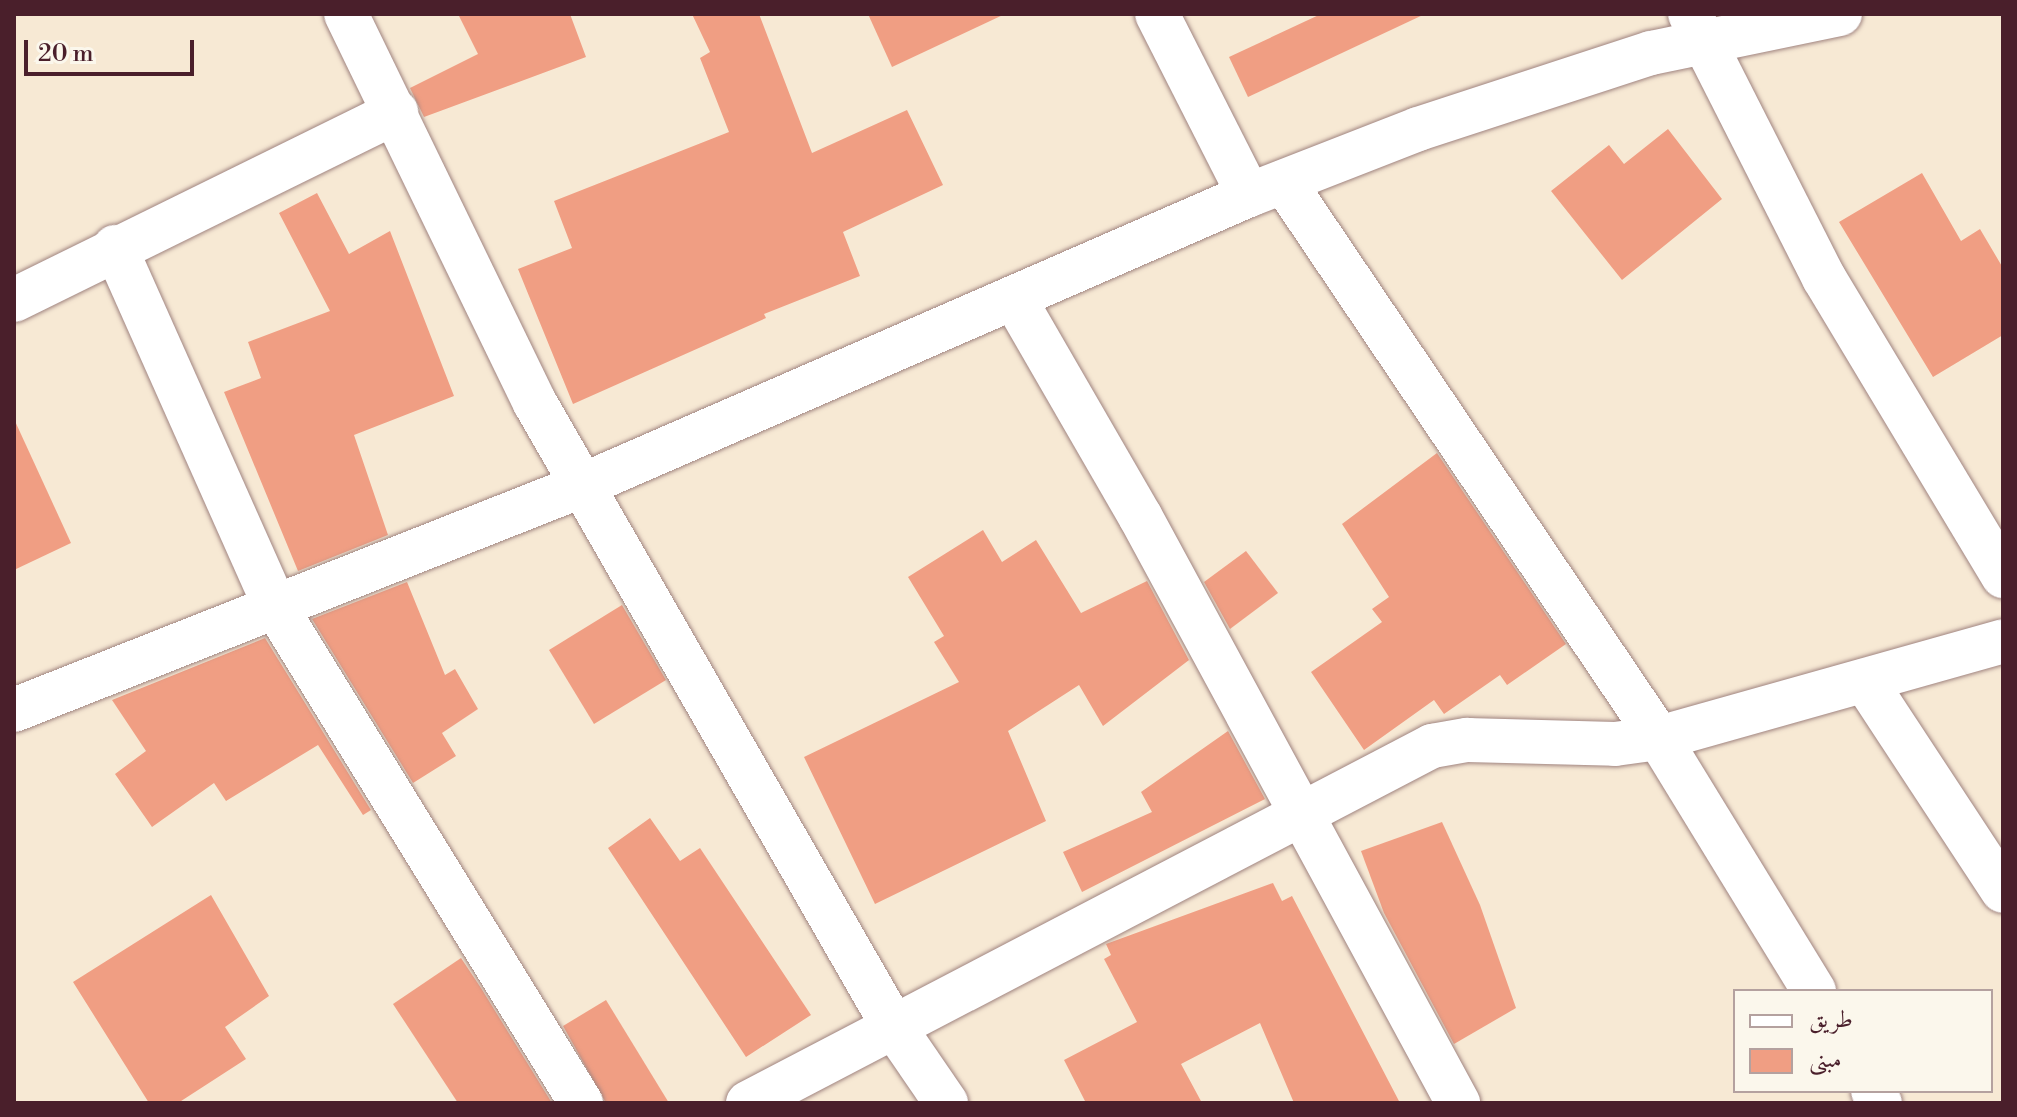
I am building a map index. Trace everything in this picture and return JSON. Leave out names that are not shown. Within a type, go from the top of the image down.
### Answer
[{"type":"street","points":[[346,14],[396,112],[518,371],[581,486],[892,1024],[946,1103]]},
{"type":"street","points":[[1157,14],[1266,188],[1659,738],[1813,989]]},
{"type":"street","points":[[14,710],[581,486],[1266,188],[1696,27],[1840,14]]},
{"type":"street","points":[[1696,27],[1824,278],[2003,576]]},
{"type":"street","points":[[14,300],[115,247],[396,112]]},
{"type":"street","points":[[115,247],[275,606],[581,1103]]},
{"type":"street","points":[[1014,298],[1301,811],[1458,1103]]},
{"type":"street","points":[[748,1103],[892,1024],[1432,746],[1467,740],[1615,744],[1659,738],[2003,641]]},
{"type":"street","points":[[1865,681],[2003,891]]},
{"type":"building","points":[[458,14],[570,14],[586,57],[424,117],[410,88],[478,54]]},
{"type":"building","points":[[692,14],[759,14],[812,153],[907,110],[943,185],[843,232],[860,276],[764,314],[766,318],[573,404],[518,269],[572,248],[554,201],[729,132],[700,58],[710,52]]},
{"type":"building","points":[[868,14],[1005,14],[892,67]]},
{"type":"building","points":[[1321,14],[1425,14],[1248,97],[1229,57]]},
{"type":"building","points":[[1668,129],[1722,199],[1622,280],[1551,191],[1609,145],[1624,164]]},
{"type":"building","points":[[1922,173],[1961,241],[1980,229],[2003,268],[2003,335],[1933,377],[1839,222]]},
{"type":"building","points":[[317,193],[349,254],[390,231],[454,396],[354,435],[388,535],[298,571],[224,392],[261,378],[248,342],[330,311],[279,213]]},
{"type":"building","points":[[14,419],[71,543],[14,570]]},
{"type":"building","points":[[1437,453],[1566,644],[1507,685],[1500,675],[1444,714],[1434,700],[1364,750],[1311,672],[1382,622],[1372,609],[1389,597],[1342,524]]},
{"type":"building","points":[[983,530],[1002,562],[1036,540],[1081,613],[1147,581],[1189,660],[1103,726],[1079,685],[1008,731],[1046,821],[875,904],[804,757],[959,682],[934,642],[944,636],[908,577]]},
{"type":"building","points":[[1246,551],[1278,593],[1230,629],[1204,582]]},
{"type":"building","points":[[407,582],[445,675],[455,669],[478,709],[442,733],[456,756],[413,783],[312,619]]},
{"type":"building","points":[[622,605],[666,680],[594,724],[549,650]]},
{"type":"building","points":[[265,638],[371,810],[363,815],[318,745],[226,801],[214,783],[152,827],[115,774],[146,751],[112,700]]},
{"type":"building","points":[[1228,731],[1265,799],[1082,892],[1063,852],[1152,812],[1141,792]]},
{"type":"building","points":[[650,818],[680,861],[700,848],[811,1015],[746,1057],[608,848]]},
{"type":"building","points":[[1442,822],[1480,905],[1516,1008],[1454,1044],[1384,913],[1361,851]]},
{"type":"building","points":[[1273,883],[1282,901],[1292,896],[1400,1103],[1294,1103],[1260,1023],[1181,1064],[1202,1103],[1086,1103],[1064,1060],[1137,1022],[1104,959],[1111,955],[1106,944]]},
{"type":"building","points":[[211,895],[269,996],[225,1027],[246,1059],[178,1103],[149,1103],[73,982]]},
{"type":"building","points":[[461,958],[552,1103],[458,1103],[393,1004]]},
{"type":"building","points":[[606,1000],[669,1103],[606,1103],[563,1026]]}]
